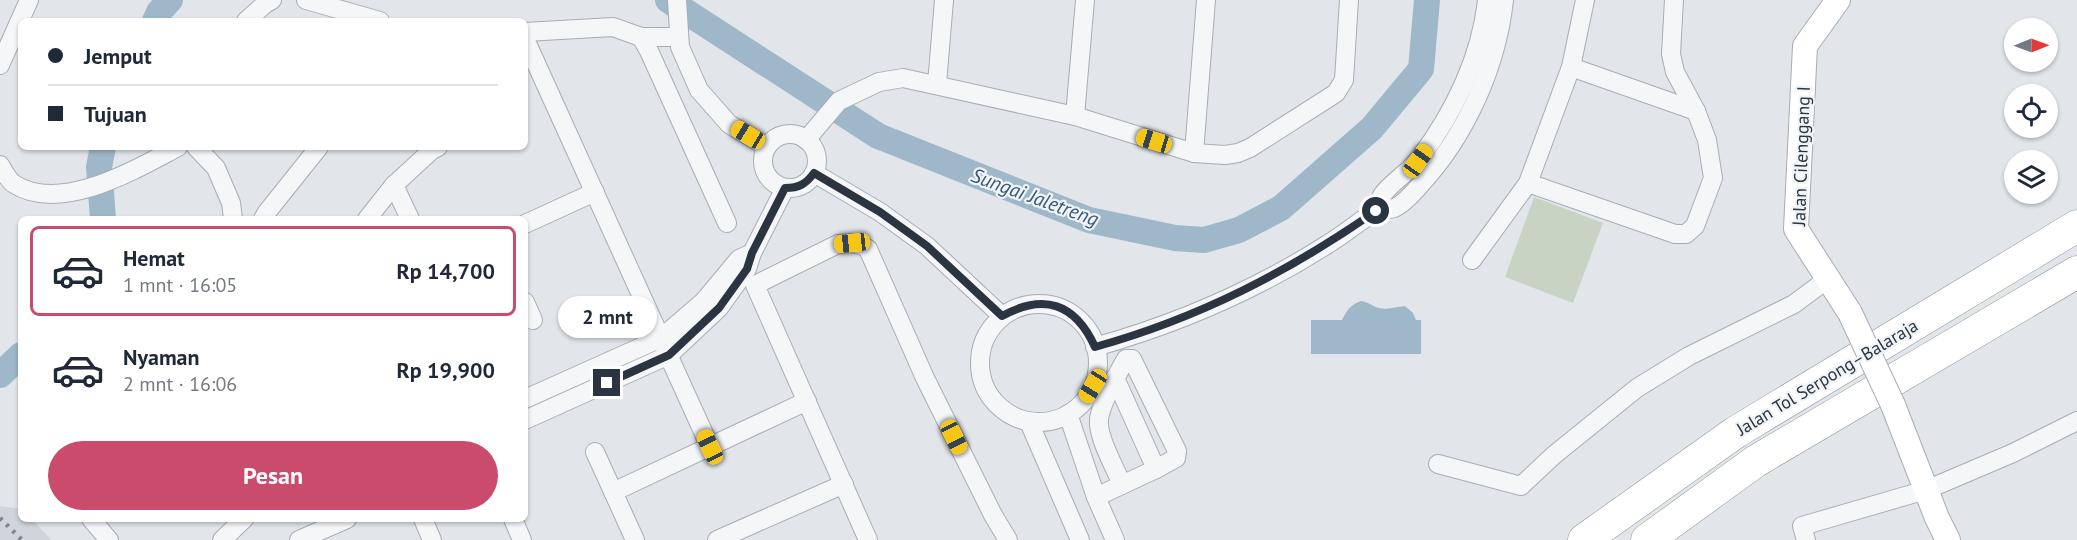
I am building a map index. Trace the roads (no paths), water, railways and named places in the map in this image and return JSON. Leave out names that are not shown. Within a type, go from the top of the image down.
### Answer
[{"type":"highway","name":"Jalan Tol Serpong–Balaraja","points":[[1584,540],[1736,432],[2077,226]]},
{"type":"highway","name":"Jalan Tol Serpong–Balaraja","points":[[1647,540],[1756,461],[2077,272]]},
{"type":"street","points":[[21,18],[29,0]]},
{"type":"street","points":[[249,18],[272,0]]},
{"type":"street","points":[[306,0],[369,18]]},
{"type":"street","points":[[937,84],[944,0]]},
{"type":"street","points":[[1075,116],[1085,0]]},
{"type":"street","points":[[1194,153],[1206,0]]},
{"type":"street","points":[[806,140],[839,101],[879,82],[903,78],[1075,116],[1194,153],[1225,155],[1244,150],[1336,93],[1341,87],[1344,80],[1350,0]]},
{"type":"street","points":[[1376,211],[1384,194],[1418,161],[1450,114],[1472,64],[1486,16],[1487,0]]},
{"type":"street","points":[[1095,347],[1150,330],[1232,297],[1327,245],[1376,211],[1396,208],[1421,184],[1441,159],[1471,112],[1492,61],[1504,0]]},
{"type":"street","points":[[1472,260],[1528,183],[1571,67],[1585,0]]},
{"type":"street","points":[[1528,183],[1675,234],[1686,234],[1695,226],[1713,178],[1707,140],[1696,111],[1675,72],[1671,54],[1674,0]]},
{"type":"street","name":"Jalan Cilenggang I","points":[[1838,0],[1805,46],[1796,229],[1850,313],[1893,405],[1948,540]]},
{"type":"street","points":[[677,8],[680,47],[699,90],[729,124],[767,147]]},
{"type":"street","points":[[0,65],[18,25]]},
{"type":"street","points":[[528,32],[613,27],[641,37],[679,37]]},
{"type":"street","points":[[641,37],[727,223]]},
{"type":"street","points":[[528,46],[710,447]]},
{"type":"street","points":[[1571,67],[1696,111]]},
{"type":"street","points":[[790,134],[806,140],[816,155],[814,173],[802,185],[794,188],[785,188],[770,180],[763,164],[767,147],[773,140],[790,134]]},
{"type":"street","points":[[0,165],[13,183],[38,192],[60,194],[121,177],[172,150]]},
{"type":"street","points":[[199,150],[216,168],[231,203],[233,216]]},
{"type":"street","points":[[265,216],[317,150]]},
{"type":"street","points":[[369,216],[394,185],[432,150]]},
{"type":"street","points":[[814,173],[880,212],[927,246],[1002,316]]},
{"type":"street","points":[[394,185],[409,216]]},
{"type":"street","points":[[528,419],[669,355],[719,308],[747,269],[752,253],[785,188]]},
{"type":"street","points":[[528,224],[595,192]]},
{"type":"street","points":[[868,540],[755,285],[838,244],[861,244],[868,249],[925,378],[993,515],[1008,540]]},
{"type":"street","points":[[528,398],[661,338],[704,300],[739,259],[752,253]]},
{"type":"street","points":[[1438,464],[1521,486],[1597,419],[1637,388],[1689,356],[1794,304],[1829,278]]},
{"type":"street","points":[[1038,303],[1057,306],[1074,315],[1087,329],[1095,347],[1097,366],[1093,386],[1083,402],[1068,414],[1049,421],[1029,422],[1011,415],[996,404],[985,387],[980,369],[981,349],[989,331],[1002,316],[1018,307],[1038,303]]},
{"type":"street","points":[[528,309],[533,320]]},
{"type":"street","points":[[1096,497],[1176,458],[1177,451],[1132,358],[1126,359],[1115,378],[1099,418],[1103,440],[1122,484]]},
{"type":"street","points":[[1115,378],[1156,469]]},
{"type":"street","points":[[613,492],[807,401]]},
{"type":"street","points":[[1068,414],[1096,497],[1115,540]]},
{"type":"street","points":[[1806,540],[1802,526],[1926,490],[2013,453],[2077,421]]},
{"type":"street","points":[[1029,422],[1080,540]]},
{"type":"street","points":[[595,452],[635,540]]},
{"type":"street","points":[[717,540],[751,533],[844,484]]},
{"type":"street","points":[[94,522],[109,540]]},
{"type":"street","points":[[222,540],[241,522]]},
{"type":"street","points":[[424,522],[432,540]]},
{"type":"street","points":[[514,522],[522,540]]},
{"type":"street","points":[[299,540],[338,526]]},
{"type":"water","points":[[1361,301],[1382,309],[1405,306],[1413,313],[1416,320],[1421,320],[1421,354],[1311,354],[1311,320],[1342,320],[1349,308]]},
{"type":"waterway","name":"Sungai Jaletreng","points":[[156,18],[170,0]]},
{"type":"waterway","name":"Sungai Jaletreng","points":[[668,0],[878,136],[1089,220],[1175,238],[1204,240],[1239,230],[1281,208],[1372,128],[1421,69],[1427,0]]},
{"type":"waterway","name":"Sungai Jaletreng","points":[[102,150],[99,167],[103,216]]},
{"type":"waterway","name":"Sungai Jaletreng","points":[[0,375],[18,358]]},
{"type":"railway","points":[[0,518],[22,540]]}]
